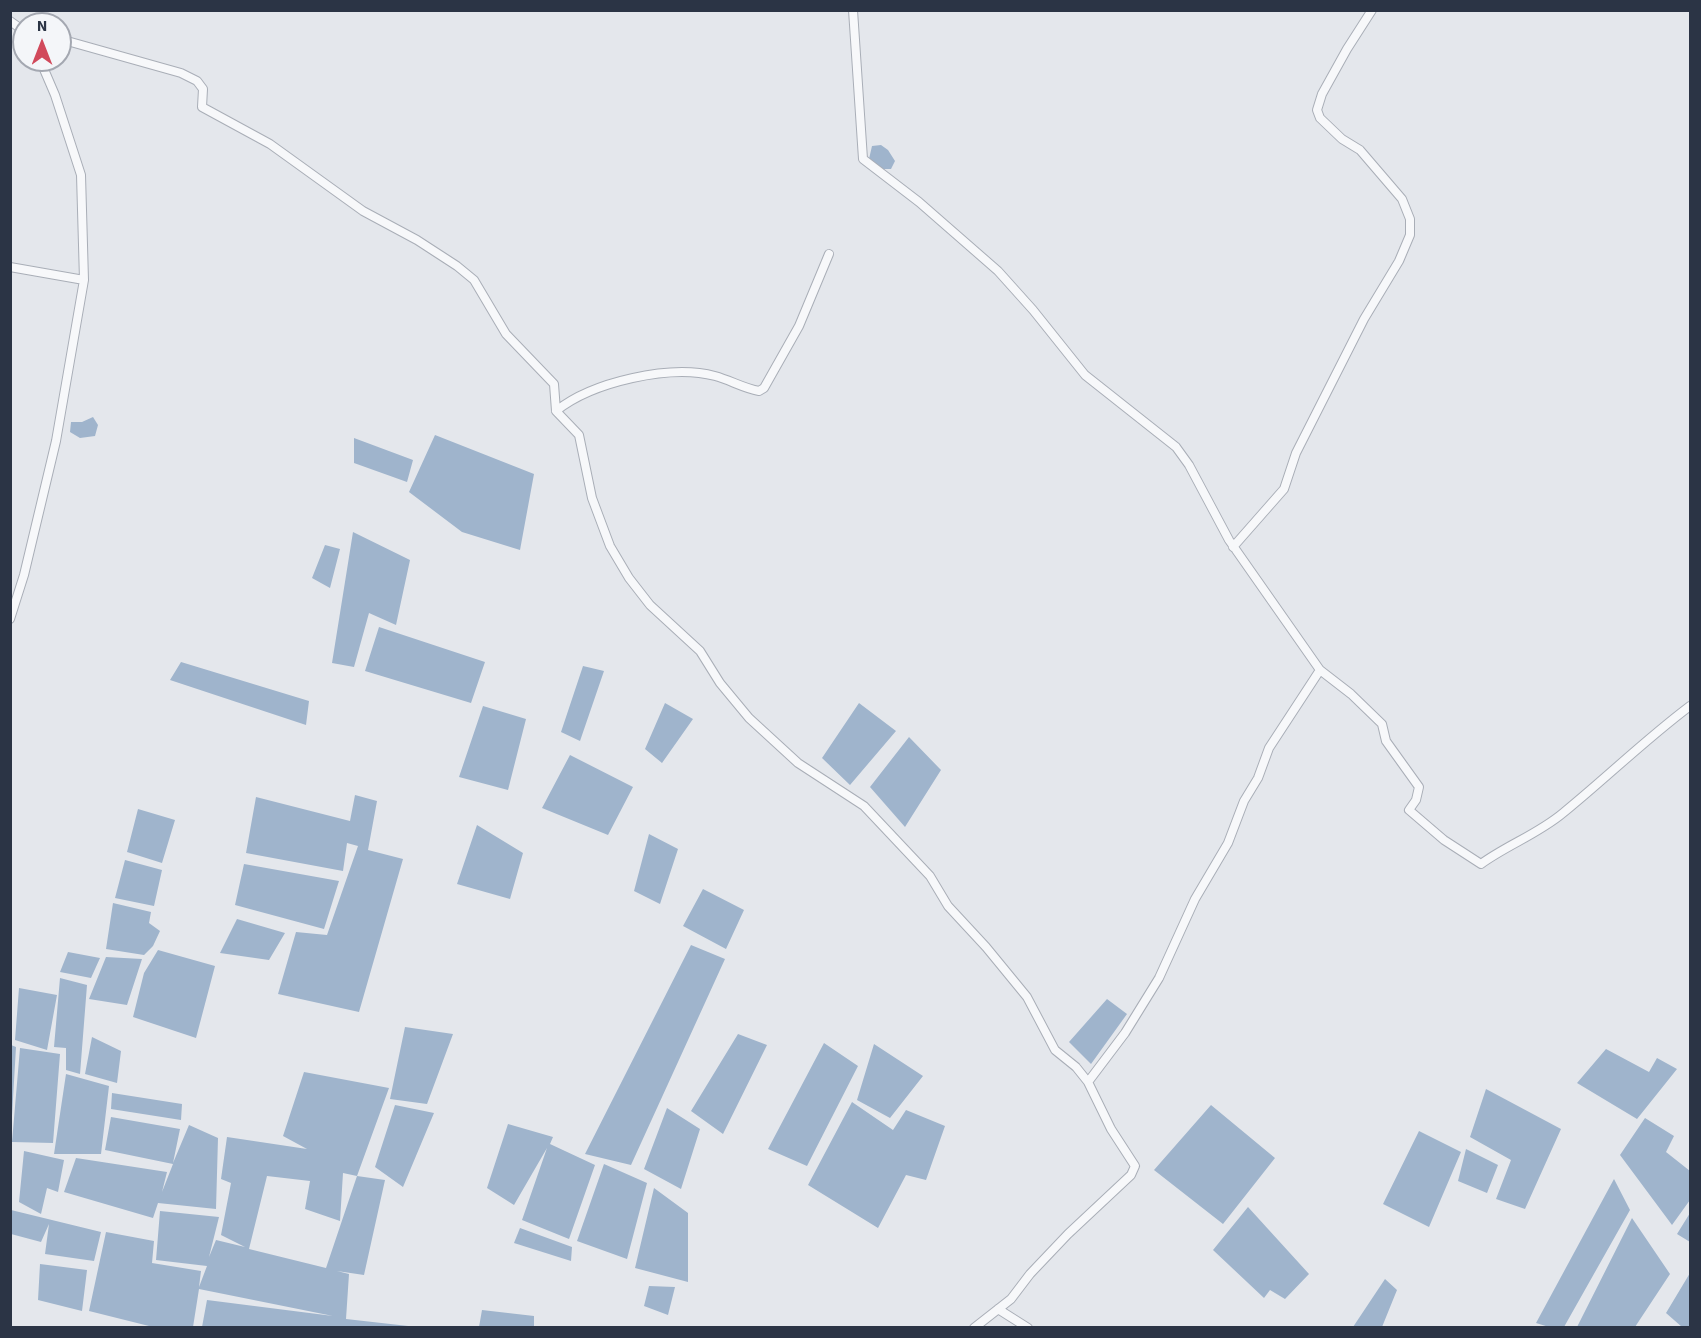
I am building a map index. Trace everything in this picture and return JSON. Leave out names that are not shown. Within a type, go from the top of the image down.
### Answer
[{"type":"street","points":[[853,10],[863,159],[920,202],[998,271],[1085,375],[1176,447],[1189,465],[1233,547],[1320,670],[1351,694],[1382,724],[1386,741],[1419,787],[1416,800],[1409,810],[1444,840],[1481,864],[1512,843],[1536,833],[1563,813],[1690,706]]},
{"type":"street","points":[[1233,547],[1284,489],[1296,453],[1364,319],[1399,261],[1410,235],[1410,219],[1402,199],[1360,150],[1320,118],[1317,110],[1322,94],[1341,59],[1372,10]]},
{"type":"street","points":[[72,42],[160,67],[197,81],[203,89],[202,107],[270,144],[363,211],[417,240],[474,280],[506,334],[555,384],[556,411],[579,435],[592,498],[610,546],[628,578],[650,605],[700,651],[720,683],[749,718],[798,763],[864,806],[896,838],[930,876],[954,913],[986,947],[1027,997],[1054,1050],[1076,1067],[1088,1082],[1111,1129],[1135,1166],[1131,1175],[1068,1234],[1030,1274],[1011,1299],[975,1328]]},
{"type":"street","points":[[10,619],[24,575],[56,441],[84,280],[81,175],[56,95],[45,72]]},
{"type":"street","points":[[556,411],[576,397],[623,380],[652,375],[701,374],[759,391],[764,387],[787,350],[829,254]]},
{"type":"street","points":[[10,267],[84,280]]},
{"type":"street","points":[[1088,1082],[1125,1033],[1159,978],[1195,899],[1228,843],[1244,801],[1258,778],[1269,748],[1320,670]]},
{"type":"street","points":[[998,1309],[1028,1328]]},
{"type":"water","points":[[881,145],[888,150],[895,161],[891,169],[881,169],[869,159],[872,146]]},
{"type":"water","points":[[93,417],[98,425],[95,436],[80,438],[70,432],[71,422],[82,422]]},
{"type":"water","points":[[435,435],[534,474],[520,550],[462,532],[409,492]]},
{"type":"water","points":[[354,438],[413,460],[407,482],[354,463]]},
{"type":"water","points":[[353,532],[410,560],[396,625],[369,613],[354,667],[332,663]]},
{"type":"water","points":[[325,545],[340,549],[330,588],[312,578]]},
{"type":"water","points":[[379,627],[485,662],[471,703],[365,671]]},
{"type":"water","points":[[181,662],[309,701],[306,725],[170,680]]},
{"type":"water","points":[[583,666],[604,671],[580,741],[561,732]]},
{"type":"water","points":[[665,703],[693,719],[662,763],[645,749]]},
{"type":"water","points":[[859,703],[896,731],[850,785],[822,758]]},
{"type":"water","points":[[483,706],[526,719],[508,790],[459,777]]},
{"type":"water","points":[[909,737],[941,770],[905,827],[870,787]]},
{"type":"water","points":[[570,755],[633,787],[608,835],[542,808]]},
{"type":"water","points":[[355,795],[377,801],[368,850],[403,859],[359,1012],[278,994],[296,932],[327,935],[358,846],[347,843],[343,871],[246,853],[256,797],[350,821]]},
{"type":"water","points":[[138,809],[175,820],[162,863],[127,852]]},
{"type":"water","points":[[477,825],[523,853],[510,899],[457,884]]},
{"type":"water","points":[[649,834],[678,849],[660,904],[634,891]]},
{"type":"water","points":[[125,860],[162,870],[154,906],[115,898]]},
{"type":"water","points":[[244,864],[339,881],[324,929],[235,905]]},
{"type":"water","points":[[703,889],[744,910],[726,949],[683,926]]},
{"type":"water","points":[[113,903],[151,912],[149,923],[160,931],[153,946],[144,955],[106,949]]},
{"type":"water","points":[[237,919],[285,933],[269,960],[220,953]]},
{"type":"water","points":[[691,945],[725,959],[631,1165],[585,1154]]},
{"type":"water","points":[[158,950],[215,966],[196,1038],[133,1017],[144,973]]},
{"type":"water","points":[[68,952],[100,958],[91,978],[60,972]]},
{"type":"water","points":[[106,957],[142,959],[127,1005],[89,999]]},
{"type":"water","points":[[60,978],[87,985],[80,1074],[66,1070],[66,1048],[54,1047]]},
{"type":"water","points":[[19,988],[57,995],[47,1050],[15,1040]]},
{"type":"water","points":[[1107,999],[1127,1014],[1091,1064],[1069,1042]]},
{"type":"water","points":[[405,1027],[453,1034],[427,1104],[390,1099]]},
{"type":"water","points":[[738,1034],[767,1045],[723,1134],[691,1111]]},
{"type":"water","points":[[92,1037],[121,1051],[117,1083],[85,1074]]},
{"type":"water","points":[[824,1043],[858,1066],[807,1166],[768,1149]]},
{"type":"water","points":[[874,1044],[923,1076],[890,1118],[857,1100]]},
{"type":"water","points":[[10,1045],[16,1047],[11,1133]]},
{"type":"water","points":[[20,1048],[60,1054],[53,1143],[12,1142]]},
{"type":"water","points":[[1606,1049],[1649,1072],[1657,1058],[1677,1069],[1637,1119],[1577,1083]]},
{"type":"water","points":[[304,1072],[389,1088],[357,1176],[385,1180],[364,1275],[337,1271],[349,1274],[346,1319],[417,1327],[202,1327],[207,1300],[333,1316],[199,1289],[193,1327],[153,1327],[89,1311],[106,1232],[154,1241],[152,1263],[201,1271],[199,1287],[207,1266],[156,1260],[160,1211],[219,1217],[209,1257],[216,1240],[245,1247],[221,1235],[231,1183],[221,1179],[227,1137],[307,1149],[283,1136]],"holes":[[[343,1173],[357,1176],[326,1268],[249,1249],[267,1176],[310,1181],[305,1209],[340,1221]]]},
{"type":"water","points":[[66,1074],[109,1086],[101,1154],[54,1154]]},
{"type":"water","points":[[1486,1089],[1561,1129],[1525,1209],[1496,1199],[1511,1160],[1470,1137]]},
{"type":"water","points":[[112,1093],[182,1104],[181,1120],[111,1109]]},
{"type":"water","points":[[852,1102],[893,1130],[906,1110],[945,1126],[926,1180],[906,1175],[878,1228],[808,1185]]},
{"type":"water","points":[[395,1105],[434,1113],[403,1187],[375,1167]]},
{"type":"water","points":[[1211,1105],[1275,1158],[1223,1224],[1154,1170]]},
{"type":"water","points":[[667,1108],[700,1129],[681,1189],[644,1169]]},
{"type":"water","points":[[111,1117],[180,1129],[173,1163],[189,1125],[218,1138],[216,1209],[158,1203],[153,1218],[64,1192],[76,1158],[167,1172],[162,1192],[173,1164],[105,1150]]},
{"type":"water","points":[[1645,1118],[1674,1136],[1666,1152],[1690,1171],[1690,1200],[1672,1225],[1620,1155]]},
{"type":"water","points":[[508,1124],[553,1137],[550,1144],[595,1165],[569,1239],[522,1220],[547,1148],[514,1205],[487,1188]]},
{"type":"water","points":[[1419,1131],[1461,1152],[1429,1227],[1383,1204]]},
{"type":"water","points":[[1466,1149],[1498,1165],[1487,1193],[1458,1181]]},
{"type":"water","points":[[24,1151],[64,1160],[58,1192],[47,1188],[41,1214],[19,1202]]},
{"type":"water","points":[[604,1164],[647,1183],[627,1259],[577,1241]]},
{"type":"water","points":[[1614,1179],[1630,1210],[1564,1327],[1549,1327],[1536,1323]]},
{"type":"water","points":[[654,1188],[688,1213],[688,1282],[635,1268]]},
{"type":"water","points":[[1248,1207],[1309,1274],[1285,1299],[1270,1290],[1264,1298],[1213,1250]]},
{"type":"water","points":[[11,1210],[101,1232],[94,1261],[45,1254],[49,1224],[41,1242],[11,1234]]},
{"type":"water","points":[[1690,1213],[1690,1242],[1677,1234]]},
{"type":"water","points":[[1632,1218],[1670,1274],[1635,1327],[1577,1327]]},
{"type":"water","points":[[520,1228],[572,1247],[571,1261],[514,1243]]},
{"type":"water","points":[[40,1264],[87,1270],[82,1311],[38,1300]]},
{"type":"water","points":[[1690,1273],[1690,1327],[1682,1327],[1666,1313]]},
{"type":"water","points":[[1385,1279],[1397,1290],[1382,1327],[1353,1327]]},
{"type":"water","points":[[649,1286],[675,1287],[668,1315],[644,1306]]},
{"type":"water","points":[[482,1310],[534,1316],[534,1327],[479,1327]]}]
